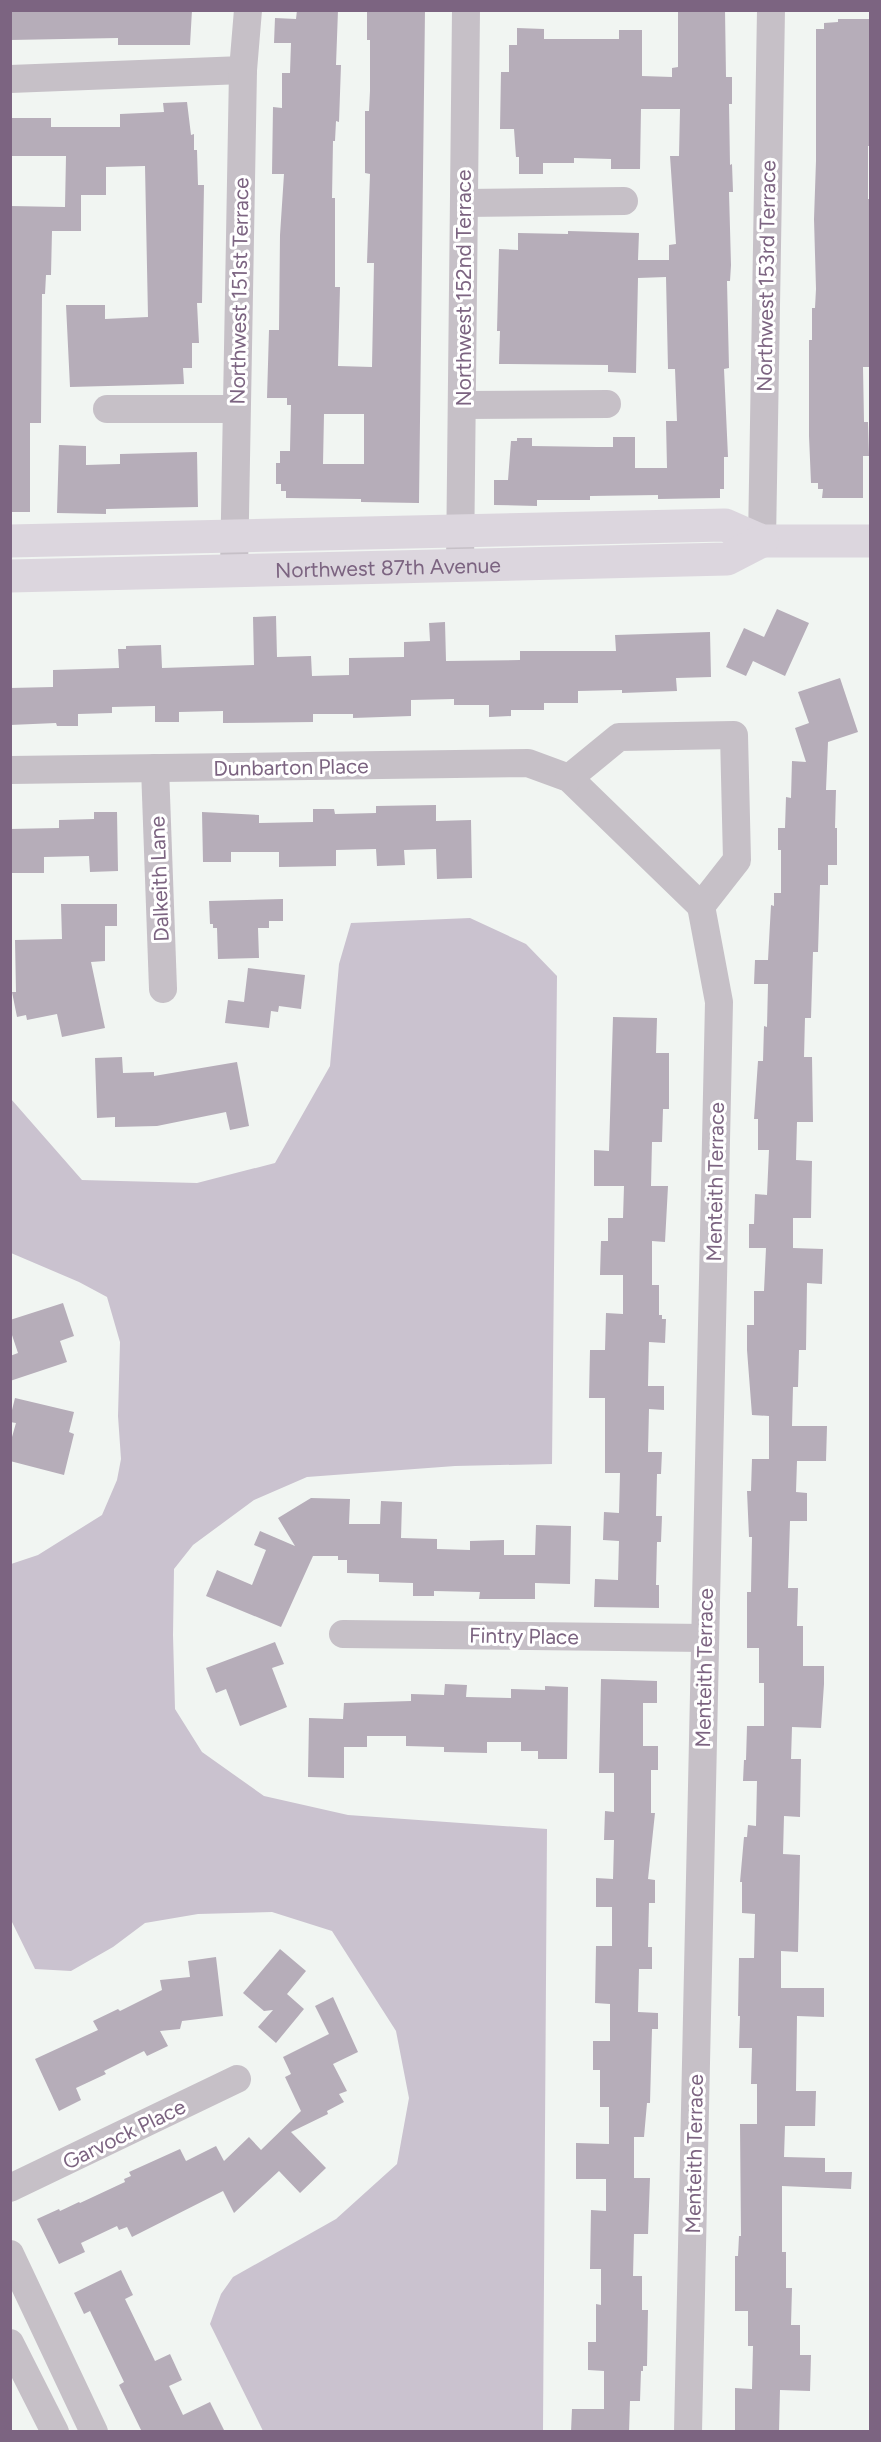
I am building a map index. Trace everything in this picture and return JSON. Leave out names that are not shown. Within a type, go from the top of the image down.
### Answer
[{"type":"main road","name":"Northwest 87th Avenue","points":[[10,542],[725,525],[762,541],[870,541]]},
{"type":"main road","name":"Northwest 87th Avenue","points":[[10,576],[727,559],[762,541]]},
{"type":"street","name":"Northwest 151st Terrace","points":[[234,571],[243,70],[248,10]]},
{"type":"street","name":"Northwest 152nd Terrace","points":[[460,566],[466,10]]},
{"type":"street","name":"Northwest 153rd Terrace","points":[[762,541],[771,10]]},
{"type":"street","points":[[10,79],[243,70]]},
{"type":"street","points":[[464,203],[624,201]]},
{"type":"street","points":[[463,405],[607,405]]},
{"type":"street","points":[[107,410],[236,409]]},
{"type":"street","points":[[569,778],[619,737],[734,735],[737,860],[701,906]]},
{"type":"street","name":"Dunbarton Place","points":[[10,770],[528,763],[569,778],[701,906]]},
{"type":"street","name":"Dalkeith Lane","points":[[155,768],[163,989]]},
{"type":"street","name":"Menteith Terrace","points":[[688,2432],[719,1002],[701,906]]},
{"type":"street","name":"Fintry Place","points":[[343,1634],[705,1638]]},
{"type":"street","name":"Garvock Place","points":[[10,2188],[237,2079]]},
{"type":"street","points":[[10,2254],[94,2432]]},
{"type":"street","points":[[10,2343],[55,2432]]},
{"type":"street","points":[[35,2392],[69,2377]]},
{"type":"shaded area","points":[[470,918],[526,944],[557,976],[552,1464],[455,1466],[307,1477],[254,1500],[193,1545],[174,1569],[175,1709],[202,1752],[264,1796],[348,1815],[547,1829],[543,2431],[263,2431],[210,2324],[221,2294],[233,2277],[336,2219],[397,2164],[409,2098],[396,2031],[332,1931],[272,1912],[198,1914],[145,1923],[113,1947],[71,1971],[35,1969],[11,1920],[11,1564],[38,1555],[102,1515],[117,1480],[121,1459],[118,1416],[120,1342],[107,1297],[79,1282],[11,1253],[11,1099],[82,1180],[197,1183],[275,1163],[330,1066],[339,964],[351,923]]},
{"type":"building","points":[[22,10],[192,10],[190,45],[118,45],[118,38],[10,40],[10,12]]},
{"type":"building","points":[[297,10],[338,10],[336,65],[341,65],[339,122],[336,121],[335,141],[333,141],[332,198],[335,198],[335,287],[340,287],[338,366],[372,367],[374,263],[367,263],[370,174],[365,173],[365,111],[369,111],[370,91],[370,40],[367,40],[367,10],[425,10],[419,503],[361,502],[361,499],[286,498],[286,491],[281,491],[281,484],[276,484],[276,463],[280,463],[280,451],[290,451],[291,405],[287,405],[287,398],[267,398],[269,330],[279,330],[280,235],[284,174],[272,174],[273,107],[282,108],[282,73],[290,73],[291,43],[274,43],[275,18],[296,19]],"holes":[[[324,414],[364,414],[364,464],[323,464]]]},
{"type":"building","points":[[678,10],[725,10],[726,77],[732,77],[732,104],[729,104],[733,192],[729,192],[731,265],[730,281],[727,281],[729,368],[724,369],[728,457],[724,457],[724,489],[720,489],[720,498],[658,499],[658,495],[590,496],[590,500],[537,500],[537,506],[494,505],[494,480],[508,480],[511,441],[517,441],[517,438],[532,438],[532,446],[613,447],[613,437],[635,437],[635,468],[667,468],[666,421],[677,421],[675,369],[668,369],[666,277],[638,278],[636,373],[608,372],[608,365],[499,364],[500,331],[497,331],[499,249],[518,250],[518,233],[568,234],[568,231],[639,233],[638,260],[669,260],[669,245],[676,244],[670,156],[679,156],[680,109],[641,109],[640,169],[611,169],[611,159],[574,158],[574,163],[543,163],[543,174],[519,174],[519,157],[516,157],[514,129],[500,129],[501,72],[509,72],[509,45],[517,45],[517,28],[544,29],[544,39],[619,39],[619,30],[642,30],[642,76],[672,77],[672,68],[678,67]]},
{"type":"building","points":[[838,19],[870,19],[868,199],[870,199],[870,346],[869,367],[863,367],[864,422],[868,422],[869,456],[863,456],[863,498],[822,498],[823,489],[818,489],[818,483],[811,483],[809,340],[812,340],[812,308],[815,308],[816,289],[814,219],[816,29],[824,29],[824,23],[838,22]]},
{"type":"building","points":[[187,102],[191,135],[194,134],[194,150],[197,150],[198,185],[204,185],[202,303],[197,303],[199,343],[192,343],[192,368],[183,368],[184,384],[70,387],[66,305],[105,305],[105,319],[148,317],[145,166],[106,167],[106,195],[81,195],[81,231],[52,231],[51,275],[46,275],[45,294],[42,294],[41,423],[30,423],[30,512],[10,512],[10,206],[65,207],[66,156],[10,156],[10,118],[51,118],[51,127],[120,127],[120,114],[164,112],[163,103]]},
{"type":"building","points":[[59,445],[86,446],[86,465],[120,464],[120,454],[197,452],[198,507],[106,509],[106,514],[57,513]]},
{"type":"building","points":[[777,609],[809,623],[785,676],[753,661],[746,676],[726,667],[744,628],[764,637]]},
{"type":"building","points":[[276,616],[277,657],[311,656],[312,676],[349,675],[349,658],[404,657],[404,642],[430,641],[429,623],[445,622],[446,661],[520,660],[520,651],[616,651],[615,635],[710,632],[711,677],[676,678],[677,691],[622,693],[622,690],[578,691],[578,703],[544,703],[544,710],[511,710],[511,716],[489,717],[489,705],[454,705],[454,699],[411,700],[411,716],[353,718],[353,714],[313,714],[313,722],[223,723],[223,711],[179,712],[179,722],[155,722],[155,706],[112,707],[112,713],[78,714],[78,726],[57,726],[56,723],[10,725],[10,688],[53,687],[53,670],[119,668],[118,649],[126,649],[126,646],[161,645],[162,668],[254,665],[253,617]]},
{"type":"building","points":[[840,678],[858,732],[828,742],[826,790],[836,790],[837,865],[828,865],[828,885],[820,885],[818,952],[813,952],[811,1018],[805,1018],[804,1057],[812,1057],[813,1122],[797,1122],[796,1160],[812,1161],[811,1218],[793,1218],[793,1248],[823,1249],[822,1284],[807,1283],[806,1350],[799,1350],[798,1387],[793,1387],[792,1426],[827,1426],[826,1461],[797,1461],[796,1492],[807,1493],[807,1521],[790,1521],[788,1588],[798,1588],[797,1626],[803,1626],[803,1666],[824,1666],[824,1684],[821,1728],[792,1727],[791,1759],[801,1759],[800,1817],[784,1816],[783,1854],[800,1855],[798,1952],[781,1951],[781,1988],[824,1988],[824,2017],[797,2016],[796,2091],[816,2091],[815,2126],[785,2126],[784,2157],[825,2158],[825,2172],[852,2172],[851,2189],[782,2186],[782,2252],[786,2252],[786,2288],[792,2288],[791,2325],[800,2325],[800,2355],[811,2355],[810,2391],[780,2390],[779,2432],[735,2432],[735,2388],[752,2389],[753,2346],[748,2346],[748,2311],[735,2311],[735,2256],[738,2256],[739,2236],[741,2236],[740,2124],[757,2124],[757,2084],[751,2084],[752,2048],[739,2048],[739,1958],[754,1958],[755,1914],[742,1913],[742,1882],[740,1882],[744,1837],[747,1837],[748,1825],[756,1826],[757,1781],[743,1781],[747,1726],[764,1726],[764,1683],[759,1683],[759,1648],[747,1648],[747,1592],[751,1592],[752,1537],[749,1537],[747,1491],[751,1491],[752,1459],[769,1459],[769,1416],[752,1415],[747,1350],[747,1325],[754,1325],[754,1291],[764,1291],[766,1248],[749,1248],[749,1224],[754,1224],[755,1194],[767,1195],[769,1150],[758,1150],[758,1119],[754,1119],[758,1061],[763,1061],[764,1026],[767,1027],[768,984],[754,984],[755,960],[768,960],[771,905],[774,906],[774,893],[781,893],[781,850],[778,850],[778,828],[785,828],[786,797],[791,798],[792,761],[806,762],[795,728],[809,723],[798,692]]},
{"type":"building","points":[[436,805],[436,821],[471,820],[472,878],[437,879],[436,849],[404,850],[405,865],[377,866],[376,849],[336,850],[336,866],[279,867],[279,852],[231,852],[231,862],[203,862],[202,812],[259,815],[259,823],[313,822],[313,809],[334,809],[335,814],[376,813],[376,806]]},
{"type":"building","points":[[94,812],[117,812],[118,871],[90,872],[89,856],[44,857],[44,873],[10,873],[10,829],[59,828],[59,820],[94,819]]},
{"type":"building","points":[[283,899],[283,921],[269,921],[269,928],[258,928],[259,958],[218,959],[217,928],[213,928],[213,924],[210,924],[209,901]]},
{"type":"building","points":[[61,904],[117,904],[117,926],[105,926],[105,961],[91,962],[105,1028],[62,1037],[57,1014],[27,1020],[26,1015],[17,1017],[12,992],[16,992],[15,940],[62,939]]},
{"type":"building","points":[[248,968],[305,975],[301,1009],[279,1006],[278,1012],[271,1011],[269,1028],[225,1023],[228,1000],[244,1002]]},
{"type":"building","points":[[613,1017],[657,1018],[656,1053],[669,1053],[669,1109],[663,1109],[662,1142],[652,1142],[651,1186],[668,1186],[665,1242],[652,1241],[652,1285],[659,1285],[659,1315],[662,1315],[662,1319],[666,1319],[665,1343],[649,1342],[648,1386],[664,1386],[664,1410],[649,1409],[648,1452],[662,1452],[661,1474],[657,1474],[656,1516],[662,1516],[661,1542],[657,1542],[656,1585],[659,1585],[659,1608],[594,1607],[595,1579],[618,1580],[619,1541],[603,1540],[604,1512],[619,1513],[620,1473],[605,1473],[605,1398],[589,1398],[590,1350],[605,1350],[606,1313],[623,1314],[623,1275],[600,1275],[601,1241],[608,1241],[608,1218],[623,1218],[624,1186],[594,1186],[594,1150],[609,1151]]},
{"type":"building","points":[[122,1057],[123,1073],[154,1072],[154,1076],[237,1062],[249,1126],[230,1130],[226,1112],[157,1126],[115,1127],[115,1117],[97,1118],[95,1058]]},
{"type":"building","points":[[63,1303],[74,1336],[60,1341],[67,1362],[10,1381],[10,1356],[18,1353],[10,1329],[10,1320]]},
{"type":"building","points":[[15,1398],[74,1412],[69,1432],[74,1434],[64,1475],[10,1461],[10,1444],[16,1423],[10,1422],[10,1418]]},
{"type":"building","points":[[311,1498],[350,1499],[349,1524],[380,1524],[381,1501],[402,1502],[401,1538],[437,1539],[437,1549],[470,1550],[470,1541],[504,1540],[504,1555],[535,1555],[536,1525],[571,1526],[570,1584],[535,1583],[535,1599],[479,1599],[480,1592],[434,1591],[434,1596],[413,1596],[413,1583],[379,1582],[379,1574],[347,1573],[347,1560],[338,1560],[338,1556],[313,1556],[281,1627],[206,1596],[217,1570],[252,1585],[266,1550],[254,1545],[260,1531],[295,1546],[278,1518]]},
{"type":"building","points":[[275,1642],[284,1664],[272,1668],[287,1707],[240,1726],[226,1689],[216,1693],[206,1668]]},
{"type":"building","points":[[601,1679],[657,1681],[657,1703],[643,1703],[643,1746],[658,1746],[658,1770],[651,1770],[651,1813],[655,1813],[648,1879],[655,1880],[655,1903],[649,1903],[648,1947],[652,1947],[652,1969],[639,1969],[638,2012],[658,2013],[658,2029],[652,2029],[650,2103],[647,2103],[644,2137],[634,2137],[634,2178],[650,2178],[648,2234],[634,2234],[633,2276],[642,2276],[642,2310],[648,2310],[647,2366],[643,2366],[643,2371],[641,2371],[640,2401],[630,2401],[629,2432],[571,2432],[572,2409],[604,2409],[604,2371],[588,2370],[588,2342],[596,2342],[596,2304],[601,2305],[601,2269],[590,2269],[591,2210],[606,2211],[606,2179],[576,2179],[576,2143],[609,2144],[609,2107],[600,2107],[600,2070],[593,2070],[593,2041],[610,2041],[610,2004],[595,2003],[596,1946],[612,1946],[612,1907],[596,1907],[596,1878],[613,1879],[614,1840],[604,1840],[605,1811],[614,1812],[614,1773],[599,1773]]},
{"type":"building","points":[[445,1684],[467,1685],[466,1697],[511,1698],[511,1689],[545,1690],[545,1686],[568,1687],[567,1759],[538,1759],[538,1751],[521,1751],[521,1742],[487,1742],[487,1753],[444,1752],[444,1747],[406,1746],[406,1736],[367,1736],[367,1747],[344,1747],[344,1778],[308,1777],[309,1718],[343,1719],[344,1703],[411,1701],[411,1694],[444,1695]]},
{"type":"building","points":[[280,1949],[306,1971],[287,1994],[304,2009],[276,2043],[258,2027],[273,2010],[264,2011],[243,1993]]},
{"type":"building","points":[[216,1957],[223,2016],[182,2021],[180,2029],[160,2031],[168,2046],[147,2056],[144,2051],[104,2071],[106,2074],[76,2088],[81,2100],[59,2111],[35,2059],[98,2030],[93,2021],[118,2009],[120,2011],[162,1990],[160,1980],[190,1977],[188,1961]]},
{"type":"building","points":[[333,1997],[358,2052],[333,2064],[347,2091],[339,2094],[344,2102],[327,2111],[328,2114],[291,2132],[326,2168],[300,2193],[279,2171],[234,2213],[223,2191],[132,2237],[127,2227],[119,2230],[117,2226],[81,2243],[85,2252],[59,2264],[37,2219],[80,2203],[125,2182],[124,2179],[131,2176],[129,2172],[180,2149],[186,2161],[216,2146],[224,2161],[249,2137],[261,2150],[301,2111],[285,2077],[291,2074],[283,2057],[329,2034],[315,2006]]},
{"type":"building","points":[[121,2270],[133,2295],[125,2299],[155,2361],[170,2354],[182,2380],[169,2386],[183,2415],[210,2402],[225,2432],[142,2432],[119,2385],[124,2382],[90,2311],[84,2314],[74,2293]]}]
